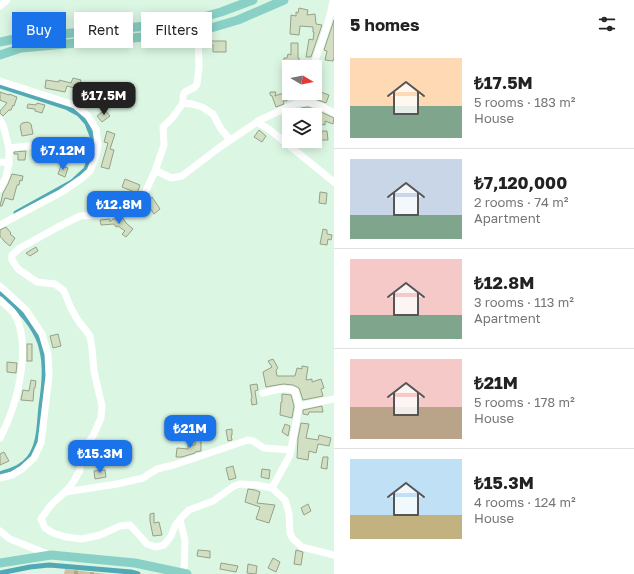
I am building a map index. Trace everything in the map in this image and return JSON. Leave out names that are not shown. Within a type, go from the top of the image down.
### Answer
[{"type":"main road","points":[[0,42],[19,38],[168,24],[196,19],[221,12],[253,0]]},
{"type":"main road","points":[[212,27],[238,20],[284,0]]},
{"type":"main road","points":[[0,54],[21,48],[141,37]]},
{"type":"main road","points":[[0,563],[51,555],[135,562],[165,571],[185,574]]},
{"type":"street","points":[[0,6],[7,0]]},
{"type":"street","points":[[315,60],[333,0]]},
{"type":"street","points":[[198,48],[199,67],[197,84],[185,92],[183,96],[183,103],[173,117],[163,127],[164,145],[155,171],[144,195],[135,206],[118,214],[80,216],[20,248],[12,255],[12,260],[18,269],[37,282],[55,284],[64,291],[77,319],[90,336],[94,371],[102,406],[101,418],[93,436],[81,453],[80,470],[68,489],[50,506],[41,519],[44,528],[53,533],[66,537],[82,539],[100,535],[120,526],[130,525],[147,544],[156,547],[164,545],[171,536],[175,526],[189,510],[213,500],[234,486],[240,484],[257,485],[272,488],[285,500],[289,513],[290,533],[293,539],[302,546],[334,555]]},
{"type":"street","points":[[0,81],[74,105],[88,116],[96,130],[96,156],[90,171],[82,179],[62,192],[0,225]]},
{"type":"street","points":[[155,171],[170,178],[182,176],[257,122],[297,103],[309,102],[334,113]]},
{"type":"street","points":[[183,103],[202,107],[213,114],[221,129],[230,140]]},
{"type":"street","points":[[0,120],[9,148],[9,162],[6,177],[0,189]]},
{"type":"street","points":[[257,122],[270,130],[334,182]]},
{"type":"street","points":[[9,148],[32,145],[95,145]]},
{"type":"street","points":[[0,162],[9,162]]},
{"type":"street","points":[[0,286],[26,310],[42,334],[48,354],[49,376],[41,443],[34,458],[22,470],[12,475],[0,478]]},
{"type":"street","points":[[0,300],[15,314],[21,329],[23,357],[19,384],[9,418],[0,438]]},
{"type":"street","points":[[263,393],[283,388],[292,389],[295,391],[299,406],[290,455],[272,488]]},
{"type":"street","points":[[299,406],[334,398]]},
{"type":"street","points":[[65,492],[117,484],[143,478],[157,469],[174,465],[248,440],[253,441],[264,448],[291,450]]},
{"type":"street","points":[[180,520],[185,540],[185,574]]},
{"type":"street","points":[[0,531],[10,538],[51,555]]},
{"type":"green space","points":[[65,569],[107,574],[64,574]]},
{"type":"building","points":[[299,8],[308,10],[307,15],[315,14],[316,24],[322,25],[311,57],[306,57],[309,39],[313,40],[313,27],[300,26],[299,35],[290,34],[291,15],[296,16],[296,12],[298,13]]},
{"type":"building","points":[[334,20],[333,61],[325,60],[327,51],[324,50]]},
{"type":"building","points":[[212,41],[226,41],[226,52],[213,52]]},
{"type":"building","points":[[291,43],[298,43],[299,60],[284,60],[284,58],[287,58],[288,54],[291,55]]},
{"type":"building","points":[[73,78],[81,80],[78,89],[67,86],[65,92],[45,88],[46,80],[59,82],[59,80],[71,83]]},
{"type":"building","points":[[0,92],[17,97],[14,106],[13,105],[11,110],[3,116],[0,111],[7,103],[0,100]]},
{"type":"building","points":[[270,92],[276,92],[275,96],[282,94],[282,100],[287,101],[283,101],[284,104],[276,107],[272,96],[270,95]]},
{"type":"building","points":[[322,92],[329,95],[326,103],[318,100],[322,100]]},
{"type":"building","points":[[37,103],[45,105],[42,113],[35,111],[35,109],[27,108],[28,104],[36,105]]},
{"type":"building","points":[[105,110],[110,116],[102,122],[97,116]]},
{"type":"building","points":[[322,112],[334,118],[333,124],[325,121],[325,125],[322,124]]},
{"type":"building","points":[[28,122],[31,124],[33,134],[22,136],[20,126],[22,123]]},
{"type":"building","points":[[259,130],[266,136],[262,142],[254,137]]},
{"type":"building","points":[[107,131],[115,134],[110,149],[114,150],[109,169],[101,167],[108,143],[104,142]]},
{"type":"building","points":[[322,131],[327,131],[328,140],[322,140]]},
{"type":"building","points":[[63,149],[72,149],[73,162],[64,163]]},
{"type":"building","points":[[36,150],[56,150],[56,162],[36,162]]},
{"type":"building","points":[[80,150],[88,152],[86,159],[82,158],[82,161],[78,160]]},
{"type":"building","points":[[26,151],[25,160],[18,160],[18,154],[14,154],[14,152]]},
{"type":"building","points":[[61,166],[68,168],[65,177],[58,174]]},
{"type":"building","points":[[12,174],[23,176],[22,181],[20,180],[19,185],[17,185],[13,200],[5,198],[2,206],[0,206],[3,193]]},
{"type":"building","points":[[125,179],[140,185],[137,193],[122,187]]},
{"type":"building","points":[[320,192],[327,193],[326,204],[319,203]]},
{"type":"building","points":[[152,197],[160,209],[154,214],[146,202],[140,208],[147,199],[149,201]]},
{"type":"building","points":[[122,217],[133,229],[126,237],[122,234],[125,231],[118,226],[116,227],[114,224],[101,225],[100,220],[110,219],[110,222],[113,219],[119,219]]},
{"type":"building","points":[[6,227],[11,233],[10,234],[15,238],[10,246],[0,236],[0,230]]},
{"type":"building","points":[[323,229],[327,230],[327,234],[332,235],[331,240],[328,239],[327,245],[320,244]]},
{"type":"building","points":[[36,247],[38,251],[30,256],[26,253]]},
{"type":"building","points":[[58,334],[61,346],[53,348],[50,336]]},
{"type":"building","points":[[27,344],[32,344],[32,361],[27,361]]},
{"type":"building","points":[[273,359],[278,368],[276,370],[277,376],[295,376],[297,368],[302,369],[302,366],[308,367],[306,380],[312,379],[312,382],[321,379],[324,388],[321,389],[323,396],[303,400],[299,388],[293,385],[283,384],[266,387],[263,372],[272,367],[268,361]]},
{"type":"building","points":[[7,362],[17,363],[16,373],[7,372]]},
{"type":"building","points":[[31,380],[36,381],[33,401],[21,400],[23,390],[29,391]]},
{"type":"building","points":[[257,384],[258,390],[255,391],[257,404],[252,405],[250,385]]},
{"type":"building","points":[[282,394],[291,395],[294,406],[292,418],[280,415]]},
{"type":"building","points":[[322,406],[323,412],[309,412],[308,415],[303,414],[303,410]]},
{"type":"building","points":[[301,423],[309,424],[306,438],[318,440],[319,435],[331,438],[329,446],[318,444],[316,453],[309,451],[308,460],[297,458],[298,438]]},
{"type":"building","points":[[285,424],[290,426],[288,436],[282,432]]},
{"type":"building","points":[[232,429],[232,440],[228,441],[226,430]]},
{"type":"building","points":[[195,438],[201,438],[201,451],[182,457],[176,457],[177,448],[188,449],[188,445],[195,445]]},
{"type":"building","points":[[4,452],[9,461],[0,465],[0,454]]},
{"type":"building","points":[[323,457],[328,457],[327,469],[321,468]]},
{"type":"building","points":[[233,466],[236,478],[229,480],[226,468]]},
{"type":"building","points":[[262,469],[270,470],[269,479],[261,477]]},
{"type":"building","points":[[105,470],[106,477],[95,479],[94,471]]},
{"type":"building","points":[[248,489],[260,492],[257,503],[275,505],[269,523],[256,519],[260,507],[245,502]]},
{"type":"building","points":[[308,504],[311,511],[304,515],[301,508]]},
{"type":"building","points":[[154,513],[154,523],[159,522],[162,535],[153,536],[150,514]]},
{"type":"building","points":[[198,550],[210,551],[210,558],[197,556]]},
{"type":"building","points":[[296,550],[303,552],[301,565],[294,564]]},
{"type":"building","points":[[273,558],[280,562],[276,572],[268,568]]},
{"type":"building","points":[[221,563],[238,566],[236,572],[220,569]]},
{"type":"building","points":[[248,564],[257,566],[256,574],[247,573]]},
{"type":"waterway","points":[[0,86],[66,107],[79,114],[87,123],[92,136],[91,156],[86,169],[72,182],[16,213]]},
{"type":"waterway","points":[[0,294],[18,310],[33,328],[41,346],[44,371],[44,386],[39,426],[33,452],[23,464],[0,474]]},
{"type":"waterway","points":[[0,573],[49,565],[131,572],[138,574]]}]
